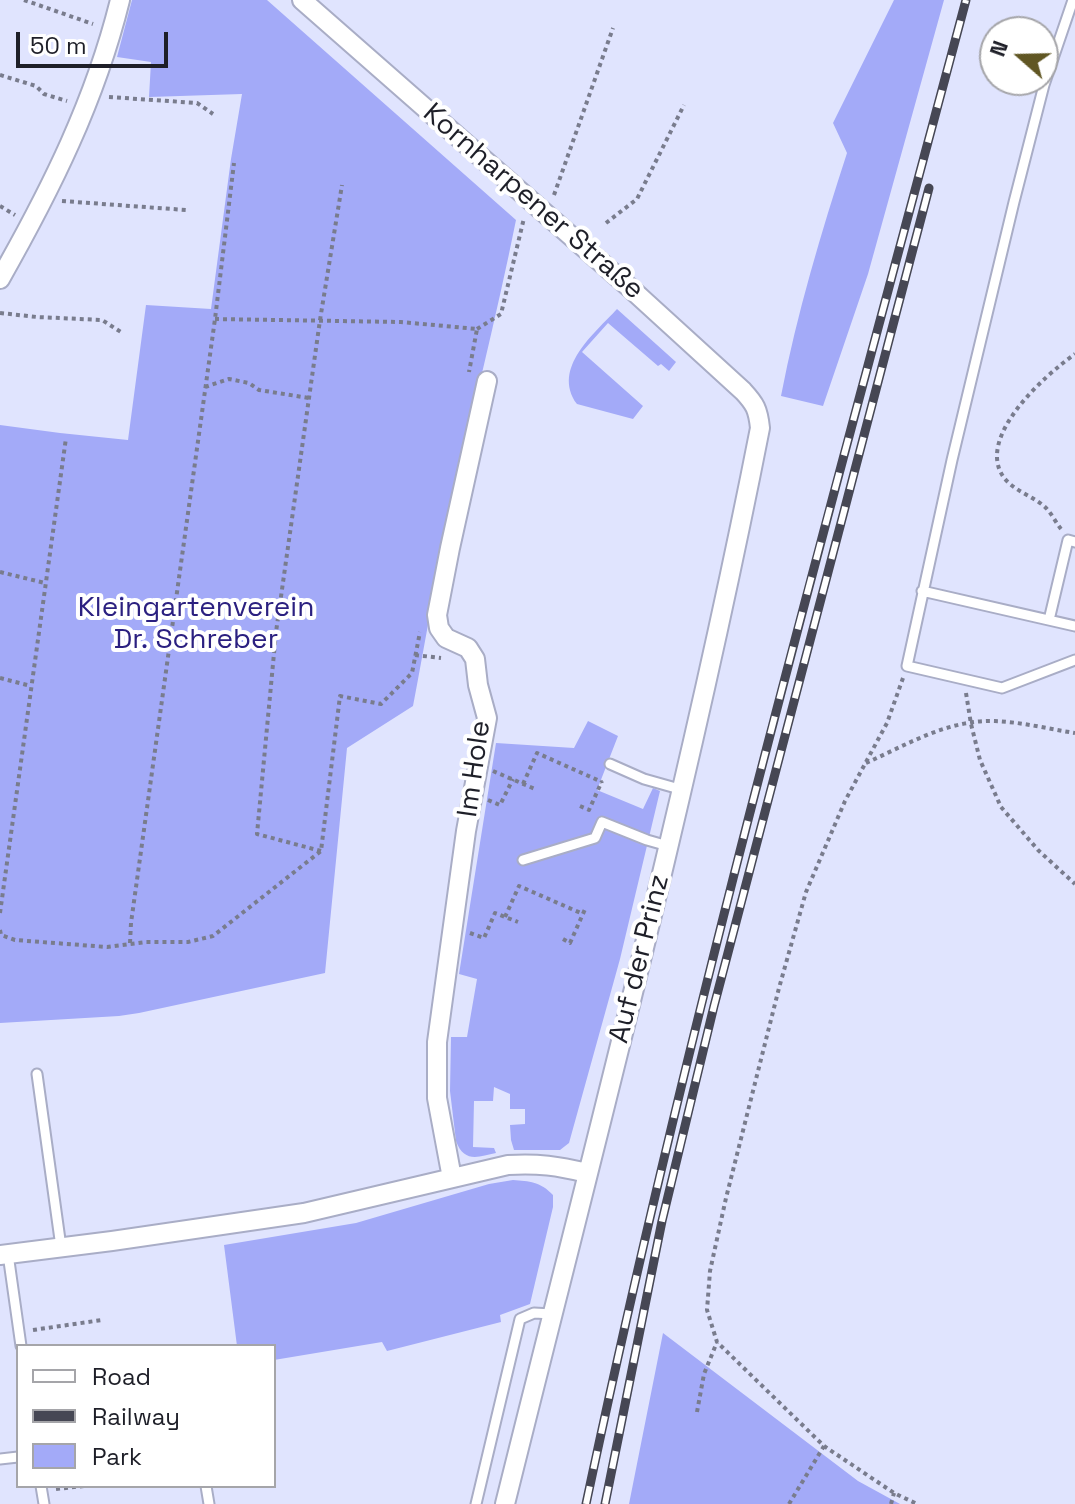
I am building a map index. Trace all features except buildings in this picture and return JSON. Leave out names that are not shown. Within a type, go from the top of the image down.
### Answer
[{"type":"street","points":[[0,279],[44,201],[68,150],[88,101],[120,0]]},
{"type":"street","name":"Kornharpener Straße","points":[[302,0],[540,208],[743,391],[758,410]]},
{"type":"street","name":"Im Hole","points":[[452,1178],[437,1098],[437,1042],[466,831],[487,718],[475,659],[468,648],[446,638],[439,628],[437,615],[487,381]]},
{"type":"street","name":"Auf der Prinz","points":[[505,1504],[683,790],[760,428],[758,410]]},
{"type":"street","points":[[4,1254],[304,1213],[508,1165],[555,1165],[587,1173]]},
{"type":"lane","points":[[1073,0],[1044,85],[1014,202],[952,460],[907,666],[1002,688],[1075,660]]},
{"type":"lane","points":[[1049,620],[1071,541]]},
{"type":"lane","points":[[922,591],[1075,626]]},
{"type":"lane","points":[[610,764],[644,779],[683,790]]},
{"type":"lane","points":[[523,860],[595,838],[602,822],[668,846]]},
{"type":"lane","points":[[37,1074],[61,1247]]},
{"type":"lane","points":[[4,1254],[21,1344]]},
{"type":"lane","points":[[476,1504],[520,1319],[534,1313],[552,1314]]},
{"type":"lane","points":[[41,1489],[44,1504]]},
{"type":"path","points":[[24,0],[112,30]]},
{"type":"path","points":[[215,319],[401,322],[477,329],[501,314],[524,219],[540,208],[613,28]]},
{"type":"path","points":[[0,75],[36,86],[44,94],[88,101],[197,103],[213,114]]},
{"type":"path","points":[[606,223],[637,199],[684,105]]},
{"type":"path","points":[[130,943],[234,163]]},
{"type":"path","points":[[321,851],[257,834],[276,632],[342,185]]},
{"type":"path","points":[[44,201],[186,210]]},
{"type":"path","points":[[0,313],[102,320],[121,332]]},
{"type":"path","points":[[468,377],[477,329]]},
{"type":"path","points":[[1071,541],[1046,508],[1007,481],[997,466],[999,441],[1016,409],[1057,367],[1075,354]]},
{"type":"path","points":[[205,387],[229,379],[249,383],[259,390],[309,398]]},
{"type":"path","points":[[0,913],[66,438]]},
{"type":"path","points":[[0,572],[45,583]]},
{"type":"path","points":[[0,930],[1,935],[15,940],[107,947],[130,943],[188,942],[213,936],[321,851],[340,696],[381,704],[412,673],[421,624]]},
{"type":"path","points":[[415,655],[443,658]]},
{"type":"path","points":[[907,666],[887,723],[845,801],[806,892],[779,988],[710,1271],[707,1310],[717,1342],[824,1446],[894,1493],[917,1504]]},
{"type":"path","points":[[0,678],[31,686]]},
{"type":"path","points":[[964,679],[980,760],[1001,807],[1038,850],[1075,884]]},
{"type":"path","points":[[866,763],[941,729],[971,724],[994,721],[1075,733]]},
{"type":"path","points":[[523,784],[537,753],[602,782]]},
{"type":"path","points":[[580,806],[589,810],[610,764]]},
{"type":"path","points":[[495,772],[535,789]]},
{"type":"path","points":[[474,794],[500,805],[513,779]]},
{"type":"path","points":[[505,917],[519,886],[583,914]]},
{"type":"path","points":[[563,939],[570,943],[586,907]]},
{"type":"path","points":[[453,925],[484,938],[495,913],[518,922]]},
{"type":"path","points":[[19,1332],[102,1320]]},
{"type":"path","points":[[697,1412],[704,1374],[717,1342]]},
{"type":"path","points":[[789,1504],[824,1446]]},
{"type":"path","points":[[891,1504],[894,1493]]},
{"type":"green space","name":"Kleingartenverein Dr. Schreber","points":[[132,0],[267,0],[516,220],[444,542],[413,706],[347,748],[325,973],[139,1013],[0,1023],[0,425],[128,440],[146,305],[211,309],[242,94],[149,97],[151,62],[117,57]]},
{"type":"green space","points":[[894,0],[944,0],[868,274],[823,406],[781,396],[810,273],[847,153],[833,123]]},
{"type":"green space","points":[[617,309],[676,362],[669,371],[661,364],[658,366],[608,323],[582,352],[643,406],[633,419],[577,404],[570,391],[572,364],[588,340]]},
{"type":"green space","points":[[588,721],[618,736],[597,790],[643,809],[653,788],[660,791],[620,959],[569,1143],[560,1150],[514,1150],[510,1125],[525,1124],[525,1109],[510,1109],[510,1094],[494,1087],[493,1101],[474,1101],[473,1147],[494,1148],[496,1153],[467,1156],[456,1141],[450,1091],[451,1037],[467,1037],[477,979],[459,974],[496,743],[574,748]]},
{"type":"green space","points":[[513,1180],[530,1182],[544,1187],[553,1195],[553,1207],[530,1304],[500,1315],[501,1322],[387,1351],[382,1342],[276,1360],[276,1344],[237,1344],[224,1245],[356,1223],[489,1184]]},
{"type":"green space","points":[[663,1333],[858,1481],[900,1504],[629,1504]]},
{"type":"railway","points":[[586,1504],[718,937],[966,0]]},
{"type":"railway","points":[[605,1504],[662,1221],[714,1006],[929,188]]}]
